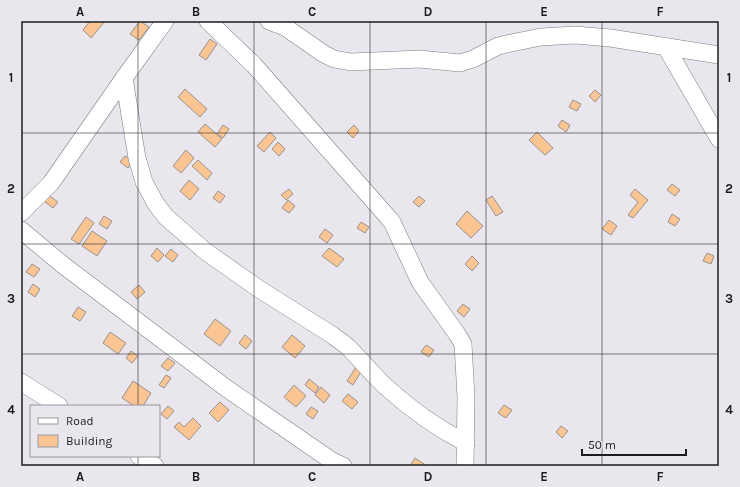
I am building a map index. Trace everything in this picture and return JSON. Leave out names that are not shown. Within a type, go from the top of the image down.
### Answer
[{"type":"street","points":[[21,213],[51,183],[165,21]]},
{"type":"street","points":[[208,21],[254,65],[392,222],[420,282],[458,334],[463,344],[466,397],[465,466]]},
{"type":"street","points":[[269,21],[285,26],[324,54],[334,59],[351,62],[419,59],[460,63],[473,60],[498,46],[512,43],[541,37],[591,35],[719,55]]},
{"type":"street","points":[[666,46],[719,138]]},
{"type":"street","points":[[124,78],[137,158],[144,182],[156,204],[166,217],[205,251],[259,289],[334,336],[348,347],[384,385],[425,419],[441,430],[466,443]]},
{"type":"street","points":[[21,230],[63,265],[226,388],[332,461],[343,466]]},
{"type":"street","points":[[21,382],[57,405]]},
{"type":"street","points":[[141,457],[155,466]]},
{"type":"building","points":[[90,21],[105,21],[91,38],[83,30]]},
{"type":"building","points":[[140,21],[149,27],[139,40],[130,34]]},
{"type":"building","points":[[210,39],[217,44],[206,60],[199,55]]},
{"type":"building","points":[[185,89],[207,109],[200,117],[178,97]]},
{"type":"building","points":[[595,90],[601,95],[595,102],[589,96]]},
{"type":"building","points":[[573,100],[581,104],[577,111],[569,107]]},
{"type":"building","points":[[562,120],[570,125],[566,132],[558,126]]},
{"type":"building","points":[[205,124],[222,139],[215,147],[198,132]]},
{"type":"building","points":[[223,125],[229,129],[223,138],[217,134]]},
{"type":"building","points":[[354,125],[359,131],[353,138],[347,132]]},
{"type":"building","points":[[270,132],[276,138],[264,152],[257,146]]},
{"type":"building","points":[[537,132],[553,148],[545,155],[529,140]]},
{"type":"building","points":[[278,142],[285,149],[279,156],[272,149]]},
{"type":"building","points":[[186,150],[194,158],[181,173],[173,166]]},
{"type":"building","points":[[125,156],[133,161],[128,168],[120,162]]},
{"type":"building","points":[[198,160],[212,173],[207,180],[192,166]]},
{"type":"building","points":[[189,180],[199,189],[190,200],[180,191]]},
{"type":"building","points":[[672,184],[680,190],[675,196],[667,190]]},
{"type":"building","points":[[289,189],[293,194],[286,200],[281,195]]},
{"type":"building","points":[[635,189],[648,200],[633,218],[628,215],[638,202],[630,195]]},
{"type":"building","points":[[218,191],[225,196],[220,203],[213,198]]},
{"type":"building","points":[[48,195],[58,202],[53,208],[44,201]]},
{"type":"building","points":[[419,196],[425,201],[419,207],[413,202]]},
{"type":"building","points":[[492,196],[503,212],[496,216],[486,200]]},
{"type":"building","points":[[288,200],[295,206],[289,213],[282,208]]},
{"type":"building","points":[[467,211],[483,226],[471,238],[456,224]]},
{"type":"building","points":[[672,214],[680,219],[675,226],[668,222]]},
{"type":"building","points":[[104,216],[112,221],[107,229],[99,224]]},
{"type":"building","points":[[86,217],[94,223],[79,244],[71,239]]},
{"type":"building","points":[[609,220],[617,226],[611,235],[602,229]]},
{"type":"building","points":[[361,222],[369,227],[365,233],[357,228]]},
{"type":"building","points":[[325,229],[333,235],[327,243],[319,237]]},
{"type":"building","points":[[92,231],[107,241],[97,256],[82,246]]},
{"type":"building","points":[[157,248],[164,255],[158,262],[151,256]]},
{"type":"building","points":[[329,248],[344,259],[337,267],[322,256]]},
{"type":"building","points":[[171,249],[178,255],[173,262],[165,256]]},
{"type":"building","points":[[707,253],[714,256],[711,264],[703,261]]},
{"type":"building","points":[[472,256],[479,263],[472,271],[465,264]]},
{"type":"building","points":[[32,264],[40,269],[34,277],[26,272]]},
{"type":"building","points":[[33,284],[40,289],[35,297],[28,292]]},
{"type":"building","points":[[139,285],[145,292],[137,299],[131,292]]},
{"type":"building","points":[[463,304],[470,309],[464,317],[457,311]]},
{"type":"building","points":[[78,307],[86,312],[80,321],[72,316]]},
{"type":"building","points":[[215,319],[231,331],[220,346],[204,334]]},
{"type":"building","points":[[110,332],[126,343],[118,354],[103,343]]},
{"type":"building","points":[[245,335],[252,341],[246,349],[239,343]]},
{"type":"building","points":[[292,335],[305,346],[295,358],[282,347]]},
{"type":"building","points":[[426,345],[434,350],[429,357],[421,352]]},
{"type":"building","points":[[131,351],[138,356],[132,363],[126,358]]},
{"type":"building","points":[[168,358],[175,363],[168,371],[161,366]]},
{"type":"building","points":[[356,367],[362,370],[353,385],[347,381]]},
{"type":"building","points":[[166,375],[171,378],[164,388],[159,385]]},
{"type":"building","points":[[309,379],[319,387],[315,393],[305,385]]},
{"type":"building","points":[[133,381],[151,393],[144,405],[132,405],[122,398]]},
{"type":"building","points":[[294,385],[306,396],[296,407],[284,397]]},
{"type":"building","points":[[321,387],[330,395],[324,403],[315,395]]},
{"type":"building","points":[[348,394],[358,402],[352,409],[342,401]]},
{"type":"building","points":[[220,402],[229,410],[218,422],[209,413]]},
{"type":"building","points":[[504,405],[512,410],[506,418],[498,413]]},
{"type":"building","points":[[168,406],[174,411],[167,419],[161,414]]},
{"type":"building","points":[[311,407],[318,411],[313,419],[306,414]]},
{"type":"building","points":[[193,418],[201,426],[189,440],[174,427],[179,422],[184,427]]},
{"type":"building","points":[[561,426],[568,431],[562,438],[556,432]]},
{"type":"building","points":[[415,458],[427,466],[410,466]]}]
